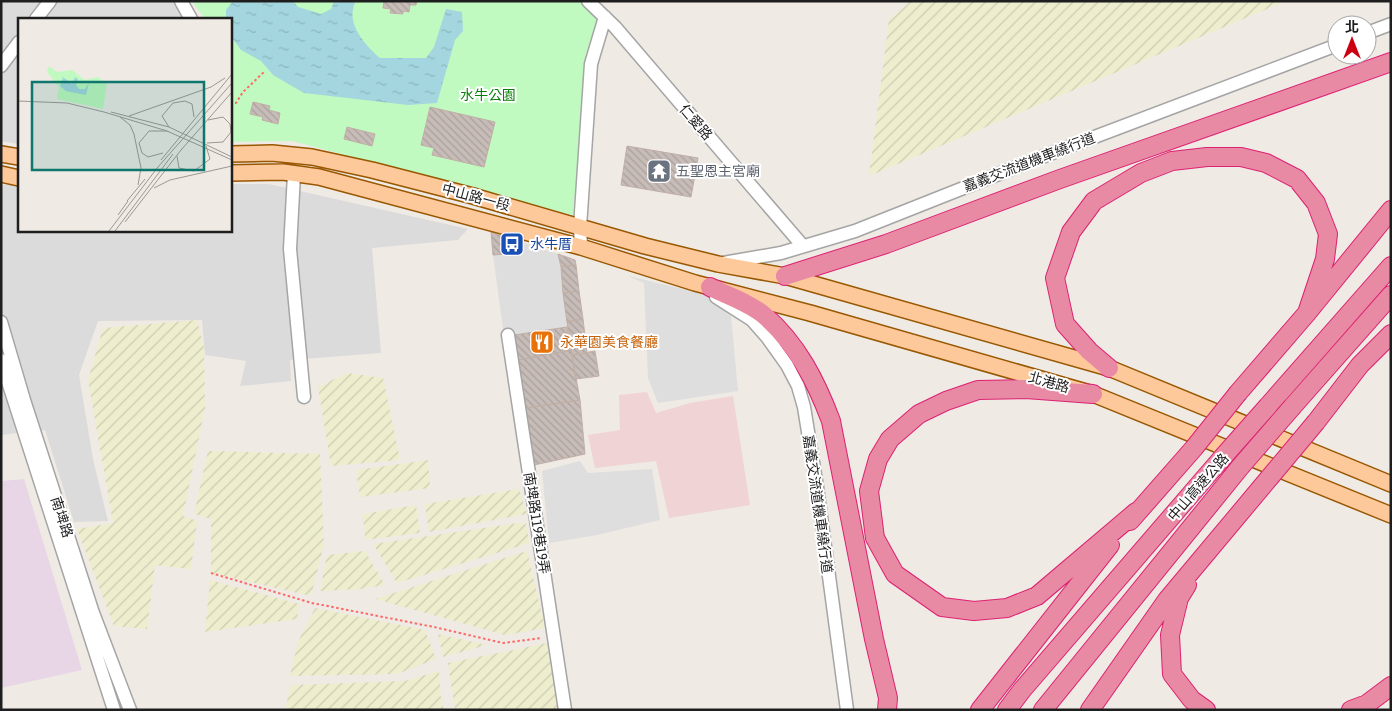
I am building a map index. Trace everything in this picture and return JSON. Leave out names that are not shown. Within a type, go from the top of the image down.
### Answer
[{"type":"highway","points":[[785,276],[886,244],[1060,179],[1391,62]]},
{"type":"highway","points":[[1109,368],[1089,351],[1065,324],[1055,278],[1072,232],[1094,201],[1141,173],[1172,161],[1207,156],[1240,156],[1266,163],[1297,179],[1316,203],[1328,234],[1325,259],[1307,313]]},
{"type":"highway","points":[[980,710],[1136,512],[1194,448],[1391,210]]},
{"type":"highway","name":"中山高速公路","points":[[1007,710],[1022,690],[1222,458],[1391,266]]},
{"type":"highway","points":[[703,285],[745,304],[764,316],[796,348],[820,392],[831,420],[872,629],[888,698],[888,710]]},
{"type":"highway","name":"中山高速公路","points":[[1043,710],[1241,466],[1391,295]]},
{"type":"highway","points":[[1090,710],[1167,600],[1316,422],[1360,365],[1391,334]]},
{"type":"highway","points":[[1360,365],[1391,339]]},
{"type":"highway","points":[[1093,394],[1026,389],[978,390],[946,401],[918,414],[890,439],[878,459],[869,491],[875,538],[895,574],[942,607],[974,611],[1007,608],[1037,596],[1136,512]]},
{"type":"highway","points":[[1206,552],[1179,598],[1170,635],[1172,674],[1192,700],[1206,710]]},
{"type":"highway","points":[[1351,710],[1368,704],[1391,686]]},
{"type":"main road","name":"中山路一段","points":[[231,154],[272,153],[312,158],[364,168],[473,196],[645,246],[718,264]]},
{"type":"main road","points":[[1,154],[18,157]]},
{"type":"main road","name":"中山路一段","points":[[231,173],[283,172],[319,177],[524,238],[581,247],[703,285]]},
{"type":"main road","points":[[1,174],[18,178]]},
{"type":"main road","points":[[718,264],[785,276],[1109,368],[1391,484]]},
{"type":"main road","name":"北港路","points":[[703,285],[1093,394],[1391,515]]},
{"type":"street","points":[[37,18],[50,1]]},
{"type":"street","points":[[181,1],[190,18]]},
{"type":"street","name":"仁愛路","points":[[588,1],[605,17],[802,246]]},
{"type":"street","points":[[581,247],[580,227],[591,64],[605,17]]},
{"type":"street","points":[[1377,29],[1391,24]]},
{"type":"street","points":[[1,51],[18,44]]},
{"type":"street","points":[[1,66],[18,44]]},
{"type":"street","name":"嘉義交流道機車繞行道","points":[[718,264],[781,253],[855,231],[1039,158],[1327,49]]},
{"type":"street","points":[[294,174],[290,248],[304,397]]},
{"type":"street","name":"嘉義交流道機車繞行道","points":[[703,285],[752,320],[787,365],[798,386],[804,407],[817,487],[846,710]]},
{"type":"street","name":"南埤路","points":[[1,322],[24,400],[93,613],[130,710]]},
{"type":"street","name":"南埤路119巷19弄","points":[[508,335],[565,710]]},
{"type":"street","name":"南埤路","points":[[1,360],[114,710]]},
{"type":"path","points":[[231,103],[236,103],[242,92],[264,72]]},
{"type":"path","points":[[211,573],[312,602],[434,626],[503,643],[554,636]]},
{"type":"shaded area","points":[[1,1],[186,1],[193,18],[18,18],[18,144],[1,141]]},
{"type":"shaded area","points":[[231,184],[269,184],[468,229],[458,240],[372,248],[381,353],[290,360],[291,381],[240,386],[246,361],[205,355],[202,320],[98,321],[79,375],[93,459],[108,521],[74,522],[45,430],[1,435],[1,185],[18,185],[18,231],[231,231]]},
{"type":"shaded area","points":[[502,236],[558,254],[567,327],[504,336],[493,255],[506,254]]},
{"type":"shaded area","points":[[628,276],[704,294],[731,316],[738,391],[658,403],[648,378],[644,283]]},
{"type":"shaded area","points":[[647,392],[656,413],[690,403],[733,396],[750,505],[669,518],[656,461],[595,468],[588,435],[620,430],[619,395]]},
{"type":"shaded area","points":[[580,461],[588,473],[652,469],[660,520],[597,535],[549,543],[542,471]]},
{"type":"shaded area","points":[[24,479],[82,670],[1,688],[1,481]]},
{"type":"green space","name":"水牛公園","points":[[192,1],[586,1],[605,17],[586,66],[573,215],[292,141],[231,142],[231,18],[204,18]]},
{"type":"green space","points":[[911,1],[1286,1],[869,176],[889,19]]},
{"type":"green space","points":[[197,320],[204,348],[205,408],[183,516],[197,521],[191,569],[155,565],[147,629],[114,626],[77,529],[113,523],[88,380],[103,328]]},
{"type":"green space","points":[[347,373],[383,378],[400,460],[331,466],[318,387]]},
{"type":"green space","points":[[208,451],[320,454],[324,544],[311,596],[211,573],[211,519],[194,514]]},
{"type":"green space","points":[[428,460],[430,488],[360,497],[356,470]]},
{"type":"green space","points":[[519,489],[527,514],[429,532],[425,504]]},
{"type":"green space","points":[[416,505],[420,533],[365,540],[363,514]]},
{"type":"green space","points":[[525,522],[530,543],[397,583],[373,544]]},
{"type":"green space","points":[[365,551],[385,585],[360,589],[320,591],[327,555]]},
{"type":"green space","points":[[527,551],[545,628],[505,635],[375,599]]},
{"type":"green space","points":[[210,580],[299,604],[297,619],[205,632]]},
{"type":"green space","points":[[315,608],[425,630],[436,659],[397,674],[290,676],[298,642]]},
{"type":"green space","points":[[438,634],[487,645],[443,657]]},
{"type":"green space","points":[[547,643],[559,710],[455,710],[448,663]]},
{"type":"green space","points":[[439,671],[444,710],[285,710],[291,685],[405,681]]},
{"type":"water","points":[[233,1],[293,1],[298,7],[321,14],[331,9],[334,1],[356,1],[353,9],[354,25],[368,47],[380,58],[426,58],[434,47],[446,9],[462,12],[463,31],[455,40],[437,103],[408,105],[304,93],[273,75],[261,61],[241,50],[231,36],[231,18],[226,18],[226,10]]},
{"type":"building","points":[[384,1],[417,1],[416,5],[410,5],[409,12],[403,11],[403,14],[390,13],[391,9],[383,8]]},
{"type":"building","points":[[253,102],[270,106],[269,110],[280,113],[278,124],[262,120],[263,117],[250,114]]},
{"type":"building","points":[[430,107],[495,122],[484,167],[432,155],[434,148],[421,145]]},
{"type":"building","points":[[347,127],[375,134],[372,146],[344,139]]},
{"type":"building","name":"五聖恩主宮廟","points":[[627,146],[698,158],[691,197],[621,185]]},
{"type":"building","points":[[491,232],[502,236],[503,245],[506,245],[506,254],[493,255]]},
{"type":"building","points":[[558,254],[575,260],[576,265],[561,267]]},
{"type":"building","points":[[576,265],[579,291],[563,293],[561,267]]},
{"type":"building","points":[[579,291],[583,319],[567,322],[563,293]]},
{"type":"building","points":[[583,319],[587,353],[572,355],[567,322]]},
{"type":"building","name":"永華園美食餐廳","points":[[567,327],[571,350],[518,360],[514,335]]},
{"type":"building","points":[[571,350],[580,400],[526,408],[518,360]]},
{"type":"building","points":[[595,351],[599,376],[576,379],[572,355]]},
{"type":"building","points":[[580,400],[585,454],[534,465],[526,408]]},
{"type":"place","name":"五聖恩主宮廟","points":[[659,171]]},
{"type":"place","name":"水牛厝","points":[[512,244]]},
{"type":"place","name":"永華園美食餐廳","points":[[542,342]]}]
